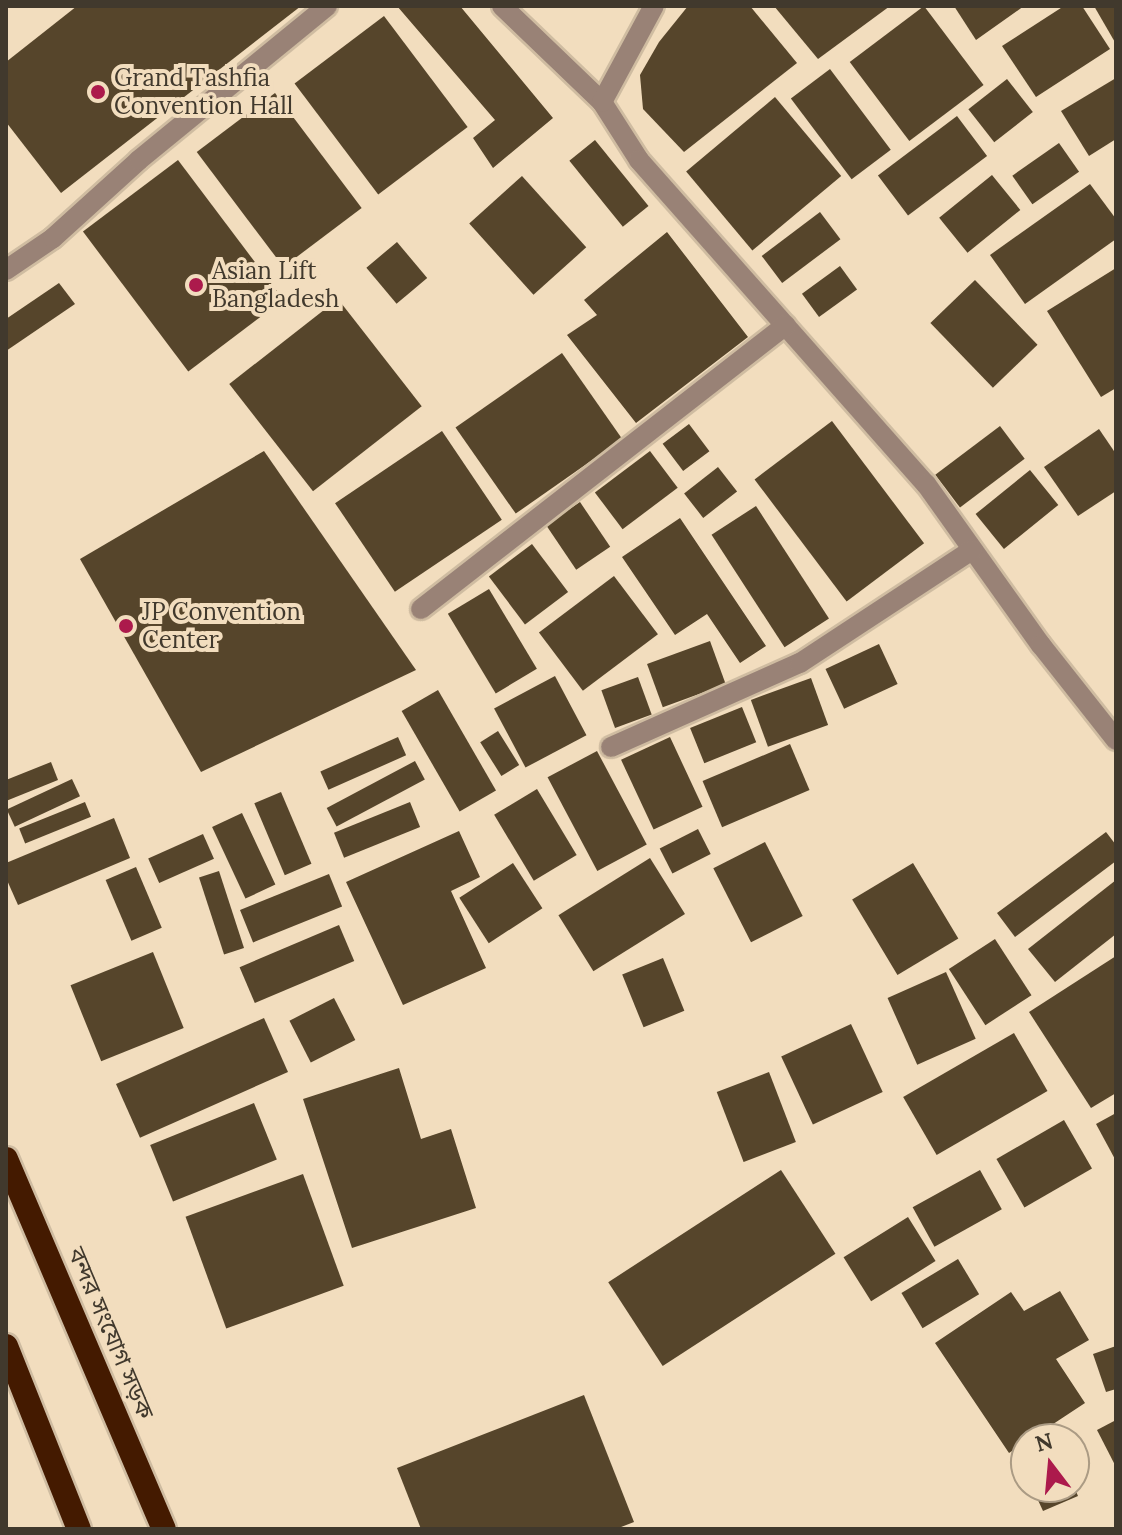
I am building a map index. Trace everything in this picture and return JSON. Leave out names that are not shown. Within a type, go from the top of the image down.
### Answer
[{"type":"highway","name":"বন্দর সংযোগ সড়ক","points":[[6,1159],[164,1529]]},
{"type":"highway","points":[[6,1346],[79,1529]]},
{"type":"street","points":[[6,270],[53,238],[139,160],[327,6]]},
{"type":"street","points":[[502,6],[602,102],[639,160],[926,484],[1116,740]]},
{"type":"street","points":[[602,102],[654,6]]},
{"type":"street","points":[[421,609],[786,325]]},
{"type":"street","points":[[611,747],[800,663],[972,550]]},
{"type":"building","name":"Grand Tashfia Convention Hall","points":[[77,6],[301,6],[61,193],[6,122],[6,62]]},
{"type":"building","points":[[397,6],[460,6],[553,118],[493,168],[473,138],[495,120]]},
{"type":"building","points":[[688,6],[750,6],[797,63],[684,152],[643,109],[640,75],[659,42]]},
{"type":"building","points":[[774,6],[890,6],[818,59]]},
{"type":"building","points":[[924,6],[984,85],[909,141],[850,62]]},
{"type":"building","points":[[954,6],[1024,6],[976,40]]},
{"type":"building","points":[[1064,6],[1082,6],[1110,49],[1036,97],[1002,46]]},
{"type":"building","points":[[1094,6],[1116,6],[1116,44]]},
{"type":"building","points":[[384,16],[468,127],[378,194],[295,83]]},
{"type":"building","points":[[830,69],[891,150],[852,179],[791,98]]},
{"type":"building","points":[[1116,78],[1116,139],[1089,156],[1061,111]]},
{"type":"building","points":[[1007,79],[1033,112],[994,142],[968,109]]},
{"type":"building","points":[[275,93],[362,208],[283,267],[197,152]]},
{"type":"building","points":[[775,97],[841,176],[752,250],[686,172]]},
{"type":"building","points":[[957,116],[987,156],[908,216],[878,176]]},
{"type":"building","points":[[595,140],[648,206],[623,227],[569,161]]},
{"type":"building","points":[[1059,143],[1079,172],[1032,204],[1012,176]]},
{"type":"building","points":[[178,160],[283,300],[188,371],[83,232]]},
{"type":"building","points":[[992,175],[1020,210],[967,253],[939,218]]},
{"type":"building","points":[[522,176],[586,247],[533,295],[469,224]]},
{"type":"building","points":[[1090,184],[1116,219],[1116,239],[1025,304],[990,255]]},
{"type":"building","points":[[820,212],[840,239],[782,283],[762,256]]},
{"type":"building","points":[[667,232],[748,337],[636,423],[567,335],[597,315],[584,300]]},
{"type":"building","points":[[397,242],[427,278],[397,304],[366,268]]},
{"type":"building","points":[[840,266],[857,289],[819,317],[802,294]]},
{"type":"building","points":[[1116,268],[1116,388],[1101,397],[1047,311]]},
{"type":"building","points":[[975,280],[1038,345],[993,388],[930,323]]},
{"type":"building","points":[[59,283],[75,304],[6,351],[6,319]]},
{"type":"building","points":[[338,299],[422,406],[313,491],[229,384]]},
{"type":"building","points":[[562,353],[622,439],[516,514],[456,428]]},
{"type":"building","points":[[832,421],[924,543],[847,602],[755,479]]},
{"type":"building","points":[[689,424],[709,451],[683,471],[663,444]]},
{"type":"building","points":[[1000,426],[1025,459],[960,507],[935,475]]},
{"type":"building","points":[[1099,429],[1116,454],[1116,491],[1078,516],[1044,467]]},
{"type":"building","points":[[442,431],[502,520],[395,592],[335,503]]},
{"type":"building","name":"JP Convention Center","points":[[264,451],[416,670],[201,772],[80,559]]},
{"type":"building","points":[[650,451],[678,488],[623,529],[595,493]]},
{"type":"building","points":[[718,467],[737,491],[703,518],[684,493]]},
{"type":"building","points":[[1030,470],[1058,505],[1004,549],[976,514]]},
{"type":"building","points":[[580,502],[610,547],[576,570],[546,525]]},
{"type":"building","points":[[756,506],[829,618],[785,647],[712,535]]},
{"type":"building","points":[[680,518],[766,646],[740,663],[707,614],[675,635],[622,557]]},
{"type":"building","points":[[532,544],[568,592],[525,624],[489,576]]},
{"type":"building","points":[[614,576],[658,634],[583,691],[539,633]]},
{"type":"building","points":[[489,589],[537,669],[496,693],[448,614]]},
{"type":"building","points":[[710,641],[726,684],[663,707],[647,664]]},
{"type":"building","points":[[879,644],[898,684],[844,709],[826,669]]},
{"type":"building","points":[[555,676],[586,735],[526,768],[494,708]]},
{"type":"building","points":[[638,677],[652,715],[615,728],[601,690]]},
{"type":"building","points":[[811,678],[828,725],[768,747],[751,700]]},
{"type":"building","points":[[438,690],[496,790],[460,811],[402,711]]},
{"type":"building","points":[[742,707],[756,742],[704,763],[690,728]]},
{"type":"building","points":[[498,731],[519,765],[501,776],[480,742]]},
{"type":"building","points":[[398,737],[406,755],[328,790],[320,772]]},
{"type":"building","points":[[670,737],[703,807],[654,830],[621,760]]},
{"type":"building","points":[[790,744],[810,790],[722,827],[703,781]]},
{"type":"building","points":[[597,751],[647,845],[597,871],[548,777]]},
{"type":"building","points":[[415,761],[425,780],[337,826],[327,808]]},
{"type":"building","points":[[51,762],[58,780],[6,801],[6,780]]},
{"type":"building","points":[[72,779],[80,796],[15,827],[7,809]]},
{"type":"building","points":[[537,789],[577,855],[534,881],[494,815]]},
{"type":"building","points":[[281,792],[311,864],[285,875],[254,803]]},
{"type":"building","points":[[85,802],[91,817],[25,843],[19,829]]},
{"type":"building","points":[[410,802],[420,827],[344,858],[334,833]]},
{"type":"building","points":[[242,813],[275,885],[245,899],[212,827]]},
{"type":"building","points":[[114,818],[130,858],[18,905],[6,878],[6,863]]},
{"type":"building","points":[[698,829],[711,854],[672,873],[660,849]]},
{"type":"building","points":[[459,831],[480,877],[451,891],[486,968],[403,1005],[346,882]]},
{"type":"building","points":[[1106,832],[1116,845],[1116,861],[1015,937],[997,913]]},
{"type":"building","points":[[203,834],[214,859],[159,883],[148,858]]},
{"type":"building","points":[[765,842],[803,916],[751,942],[713,868]]},
{"type":"building","points":[[650,858],[685,914],[593,971],[558,915]]},
{"type":"building","points":[[513,863],[542,908],[489,943],[459,898]]},
{"type":"building","points":[[913,863],[958,938],[897,975],[852,900]]},
{"type":"building","points":[[136,867],[162,928],[131,941],[106,880]]},
{"type":"building","points":[[219,871],[244,948],[224,955],[199,877]]},
{"type":"building","points":[[329,874],[342,906],[253,942],[240,910]]},
{"type":"building","points":[[1116,880],[1116,934],[1055,982],[1028,949]]},
{"type":"building","points":[[339,925],[354,961],[255,1003],[240,967]]},
{"type":"building","points":[[995,939],[1031,995],[985,1025],[949,969]]},
{"type":"building","points":[[153,952],[184,1028],[101,1061],[70,985]]},
{"type":"building","points":[[1116,956],[1116,1093],[1091,1108],[1029,1012]]},
{"type":"building","points":[[663,958],[684,1011],[644,1027],[622,974]]},
{"type":"building","points":[[946,972],[976,1039],[917,1065],[888,998]]},
{"type":"building","points":[[334,998],[355,1040],[311,1063],[289,1021]]},
{"type":"building","points":[[264,1018],[288,1072],[140,1138],[116,1084]]},
{"type":"building","points":[[851,1024],[883,1092],[813,1125],[781,1057]]},
{"type":"building","points":[[1014,1033],[1048,1091],[937,1155],[903,1097]]},
{"type":"building","points":[[399,1068],[421,1139],[451,1129],[476,1208],[352,1248],[303,1099]]},
{"type":"building","points":[[769,1072],[796,1142],[744,1162],[717,1092]]},
{"type":"building","points":[[254,1103],[277,1160],[173,1202],[150,1145]]},
{"type":"building","points":[[1116,1113],[1116,1161],[1096,1124]]},
{"type":"building","points":[[1064,1120],[1092,1168],[1024,1207],[996,1159]]},
{"type":"building","points":[[781,1170],[835,1254],[663,1366],[608,1282]]},
{"type":"building","points":[[980,1170],[1002,1209],[934,1247],[913,1207]]},
{"type":"building","points":[[303,1174],[344,1286],[226,1329],[186,1217]]},
{"type":"building","points":[[908,1217],[936,1261],[871,1301],[844,1257]]},
{"type":"building","points":[[958,1259],[979,1294],[923,1328],[901,1293]]},
{"type":"building","points":[[1060,1291],[1089,1340],[1056,1359],[1085,1403],[1055,1423],[1010,1423],[1009,1453],[935,1343],[1011,1292],[1024,1311]]},
{"type":"building","points":[[1116,1346],[1116,1389],[1106,1392],[1093,1354]]},
{"type":"building","points":[[584,1395],[634,1522],[616,1529],[421,1529],[397,1468]]},
{"type":"building","points":[[1116,1420],[1116,1467],[1097,1430]]},
{"type":"building","points":[[1039,1503],[1062,1503],[1043,1511]]},
{"type":"place","name":"Grand Tashfia Convention Hall","points":[[98,92]]},
{"type":"place","name":"Asian Lift Bangladesh","points":[[196,285]]},
{"type":"place","name":"JP Convention Center","points":[[126,626]]}]
